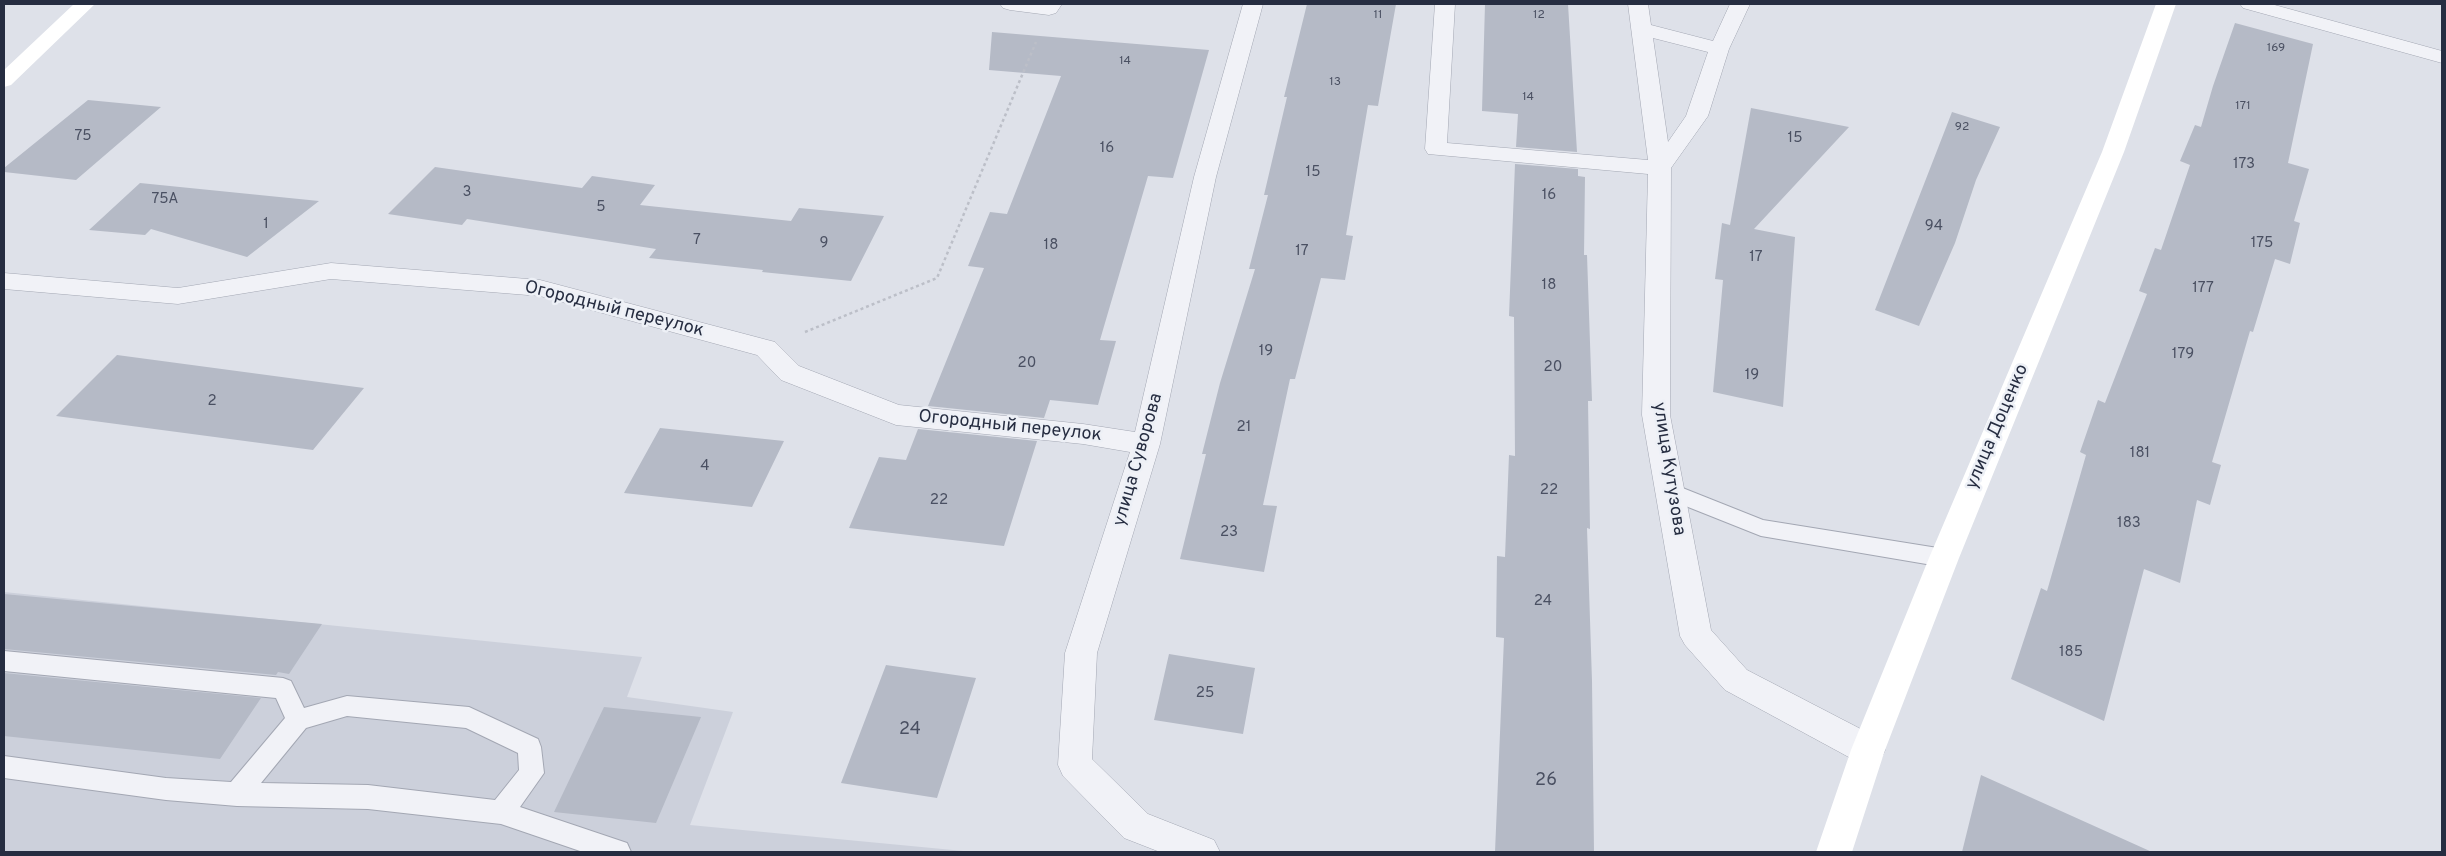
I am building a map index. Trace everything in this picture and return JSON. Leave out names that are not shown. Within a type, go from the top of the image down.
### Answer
[{"type":"main road","points":[[4,81],[85,4]]},
{"type":"main road","name":"улица Доценко","points":[[1834,852],[1868,750],[1944,558],[2113,152],[2166,4]]},
{"type":"street","points":[[1010,4],[1050,6]]},
{"type":"street","name":"улица Суворова","points":[[1202,852],[1136,826],[1075,765],[1081,653],[1146,444],[1165,365],[1205,177],[1253,4]]},
{"type":"street","points":[[1446,4],[1436,149],[1660,168],[1696,116],[1719,50],[1740,4]]},
{"type":"street","points":[[2250,4],[2442,57]]},
{"type":"street","points":[[1640,17],[1719,50]]},
{"type":"street","name":"улица Кутузова","points":[[1640,17],[1660,168],[1656,415],[1696,636],[1736,680],[1868,750]]},
{"type":"street","name":"Огородный переулок","points":[[4,281],[178,296],[331,271],[540,288],[766,348],[790,374],[896,415],[1082,434],[1146,444]]},
{"type":"lane","points":[[1670,491],[1761,528],[1944,558]]},
{"type":"lane","points":[[4,661],[283,688],[298,720]]},
{"type":"lane","points":[[237,794],[298,720],[347,706],[468,718],[529,747],[532,772],[501,812]]},
{"type":"lane","points":[[4,767],[166,789],[237,794],[368,797],[501,812],[618,852]]},
{"type":"path","points":[[766,348],[937,278],[1050,6]]},
{"type":"shaded area","points":[[4,592],[642,657],[627,697],[733,712],[690,825],[974,852],[4,852]]},
{"type":"building","points":[[1307,4],[1396,4],[1378,106],[1368,105],[1346,235],[1353,236],[1345,280],[1321,278],[1295,379],[1290,379],[1263,505],[1277,506],[1264,572],[1180,559],[1206,454],[1202,454],[1220,383],[1255,269],[1249,269],[1268,195],[1264,195],[1287,97],[1284,97]]},
{"type":"building","points":[[1485,4],[1568,4],[1577,152],[1516,147],[1518,114],[1482,111]]},
{"type":"building","points":[[2235,23],[2313,44],[2288,163],[2309,169],[2294,221],[2300,223],[2290,264],[2275,259],[2253,332],[2250,331],[2212,462],[2221,465],[2210,505],[2197,500],[2180,583],[2144,569],[2104,721],[2011,679],[2041,588],[2047,591],[2086,455],[2080,452],[2098,400],[2105,403],[2147,294],[2139,291],[2155,248],[2161,250],[2190,165],[2180,161],[2195,125],[2201,127]]},
{"type":"building","points":[[992,32],[1209,50],[1173,178],[1148,176],[1100,340],[1116,341],[1098,405],[1050,400],[1044,418],[928,406],[984,268],[968,266],[990,212],[1007,214],[1061,76],[989,70]]},
{"type":"building","points":[[88,100],[161,107],[76,180],[4,172],[4,168]]},
{"type":"building","points":[[1751,108],[1849,127],[1754,229],[1795,237],[1783,407],[1713,392],[1723,280],[1715,279],[1722,223],[1730,225]]},
{"type":"building","points":[[1952,112],[2000,127],[1976,180],[1955,243],[1919,326],[1875,310]]},
{"type":"building","points":[[1515,164],[1578,169],[1578,176],[1585,177],[1584,255],[1587,255],[1592,401],[1588,401],[1590,529],[1587,528],[1592,681],[1594,852],[1495,852],[1504,638],[1496,637],[1497,556],[1505,557],[1509,455],[1515,456],[1514,317],[1509,316]]},
{"type":"building","points":[[435,167],[582,188],[592,176],[655,185],[640,205],[791,221],[799,208],[884,216],[851,281],[762,272],[763,270],[649,258],[656,249],[467,219],[462,225],[388,214]]},
{"type":"building","points":[[140,183],[319,201],[247,257],[151,229],[145,235],[89,230]]},
{"type":"building","points":[[117,355],[364,388],[313,450],[56,416]]},
{"type":"building","points":[[660,428],[784,441],[752,507],[624,493]]},
{"type":"building","points":[[918,429],[1037,441],[1004,546],[849,528],[879,457],[906,460]]},
{"type":"building","points":[[4,594],[322,624],[289,674],[278,672],[276,675],[4,649]]},
{"type":"building","points":[[1169,654],[1255,668],[1243,734],[1154,720]]},
{"type":"building","points":[[886,665],[976,678],[937,798],[841,783]]},
{"type":"building","points":[[4,673],[261,698],[220,759],[4,736]]},
{"type":"building","points":[[604,707],[701,717],[656,823],[554,812]]},
{"type":"building","points":[[1981,775],[2152,852],[1962,852]]}]
